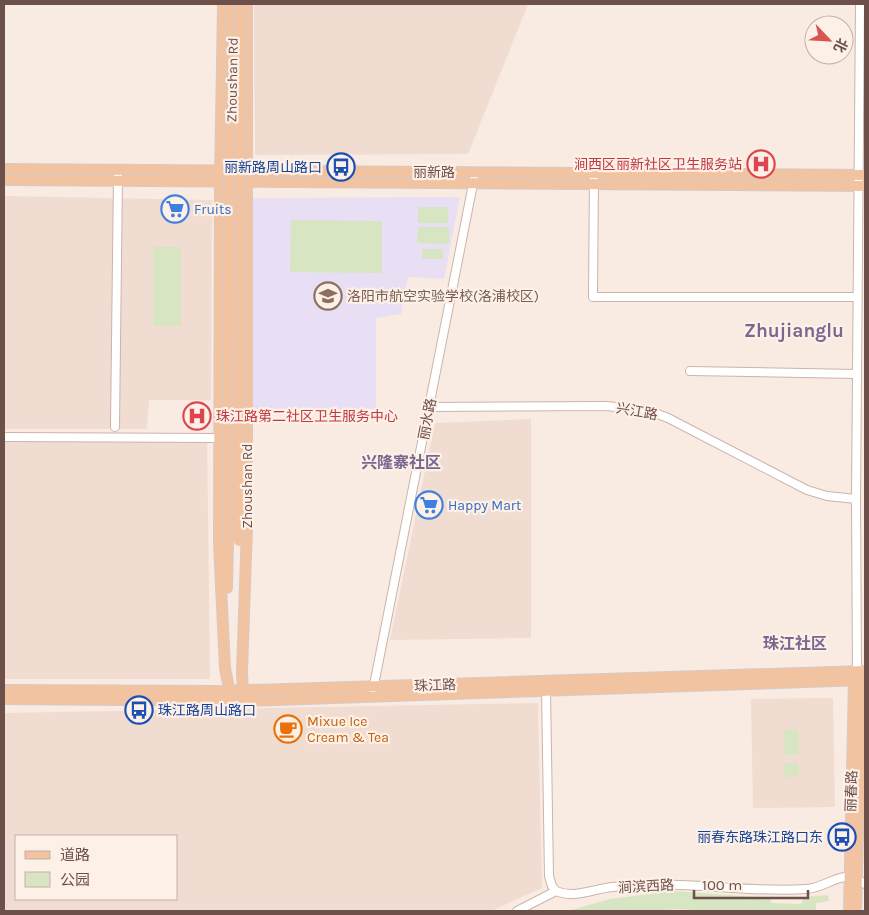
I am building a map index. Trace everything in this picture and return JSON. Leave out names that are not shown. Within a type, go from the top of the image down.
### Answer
[{"type":"main road","name":"Zhoushan Rd","points":[[223,4],[233,175],[247,528],[242,672],[243,701]]},
{"type":"main road","name":"Zhoushan Rd","points":[[232,4],[233,175]]},
{"type":"main road","points":[[232,4],[234,541],[242,672]]},
{"type":"main road","name":"Zhoushan Rd","points":[[230,695],[225,668],[219,544],[219,438],[240,4]]},
{"type":"main road","points":[[225,668],[234,541],[240,4]]},
{"type":"main road","name":"Zhoushan Rd","points":[[233,175],[247,4]]},
{"type":"main road","name":"丽新路","points":[[4,169],[118,170],[473,183],[861,186]]},
{"type":"main road","name":"丽新路","points":[[4,180],[118,181],[233,175],[475,172],[862,175]]},
{"type":"main road","name":"珠江路","points":[[4,690],[219,691],[243,701],[372,691],[861,676]]},
{"type":"main road","name":"珠江路","points":[[4,699],[230,695],[243,689],[372,691],[546,690],[861,676]]},
{"type":"main road","name":"丽春路","points":[[849,911],[855,879],[862,809],[861,676]]},
{"type":"main road","name":"丽春路","points":[[856,911],[855,879],[861,676]]},
{"type":"street","name":"丽春路","points":[[860,4],[862,175],[857,297],[861,344],[856,374],[856,499],[861,676]]},
{"type":"street","points":[[115,427],[118,170]]},
{"type":"street","name":"丽水路","points":[[372,691],[475,172]]},
{"type":"street","points":[[594,173],[593,297],[857,297]]},
{"type":"street","points":[[690,371],[856,374]]},
{"type":"street","name":"兴江路","points":[[429,408],[606,406],[647,410],[668,418],[807,490],[827,496],[856,499]]},
{"type":"street","points":[[4,436],[219,438]]},
{"type":"street","points":[[517,911],[556,891],[548,876],[546,690]]},
{"type":"street","name":"涧滨西路","points":[[556,891],[572,895],[612,887],[674,884],[800,890],[814,889],[833,879],[855,879]]},
{"type":"shaded area","points":[[254,4],[528,4],[468,154],[255,155]]},
{"type":"shaded area","points":[[4,196],[212,200],[211,400],[149,400],[147,429],[4,429]]},
{"type":"shaded area","name":"洛阳市航空实验学校(洛浦校区)","points":[[460,197],[444,279],[408,277],[401,314],[376,318],[376,409],[252,409],[253,198]]},
{"type":"shaded area","points":[[531,419],[531,638],[390,640],[435,423]]},
{"type":"shaded area","points":[[207,433],[210,679],[4,679],[4,434]]},
{"type":"shaded area","points":[[833,698],[835,807],[753,808],[751,699]]},
{"type":"shaded area","points":[[538,703],[542,888],[491,911],[4,911],[4,713]]},
{"type":"green space","points":[[418,207],[448,207],[448,223],[418,223]]},
{"type":"green space","points":[[291,220],[382,221],[382,273],[290,272]]},
{"type":"green space","points":[[418,227],[449,227],[449,244],[417,243]]},
{"type":"green space","points":[[153,247],[181,247],[181,326],[153,326]]},
{"type":"green space","points":[[422,249],[443,249],[443,259],[422,259]]},
{"type":"green space","points":[[798,729],[799,755],[785,755],[784,730]]},
{"type":"green space","points":[[784,763],[798,763],[799,776],[784,777]]},
{"type":"green space","points":[[673,891],[771,898],[771,903],[801,904],[804,897],[828,895],[829,901],[816,903],[816,911],[706,911],[678,909],[653,911],[568,911],[610,899]]},
{"type":"place","name":"涧西区丽新社区卫生服务站","points":[[761,164]]},
{"type":"place","name":"丽新路周山路口","points":[[341,167]]},
{"type":"place","name":"Fruits","points":[[175,209]]},
{"type":"place","name":"洛阳市航空实验学校(洛浦校区)","points":[[328,296]]},
{"type":"place","name":"珠江路第二社区卫生服务中心","points":[[197,416]]},
{"type":"place","name":"Happy Mart","points":[[429,505]]},
{"type":"place","name":"珠江路周山路口","points":[[139,710]]},
{"type":"place","name":"Mixue Ice Cream & Tea","points":[[288,729]]},
{"type":"place","name":"丽春东路珠江路口东","points":[[842,837]]},
{"type":"district","name":"Zhujianglu","points":[[794,330]]},
{"type":"district","name":"兴隆寨社区","points":[[401,462]]},
{"type":"district","name":"珠江社区","points":[[795,643]]}]
